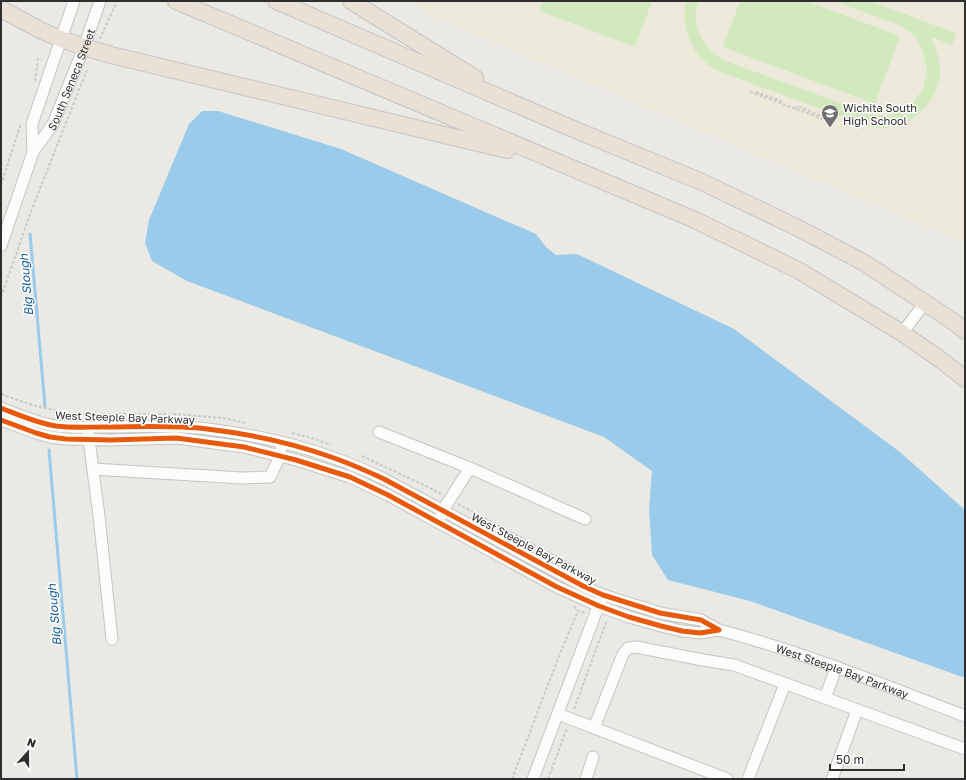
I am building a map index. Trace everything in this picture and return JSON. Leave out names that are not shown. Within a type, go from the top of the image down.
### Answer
[{"type":"highway","points":[[176,1],[695,220],[798,270],[902,333],[965,379]]},
{"type":"highway","points":[[276,1],[524,108],[702,182],[796,227],[863,262],[951,320],[965,331]]},
{"type":"highway","points":[[351,1],[524,108]]},
{"type":"highway","points":[[1,9],[61,39],[84,47],[553,161]]},
{"type":"street","name":"South Seneca Street","points":[[34,152],[32,124],[74,1]]},
{"type":"street","name":"South Seneca Street","points":[[1,246],[4,228],[34,152],[53,124],[84,47],[100,1]]},
{"type":"street","points":[[902,333],[925,303]]},
{"type":"street","name":"West Steeple Bay Parkway","points":[[1,408],[54,426],[157,426],[206,429],[260,438],[333,457],[390,482],[583,586],[603,595],[660,613],[701,620],[719,630],[755,640],[836,668],[965,716]]},
{"type":"street","name":"West Steeple Bay Parkway","points":[[1,420],[50,437],[89,439],[176,438],[244,447],[296,460],[350,477],[388,495],[557,587],[576,601],[599,606],[629,617],[682,631],[700,633],[719,630]]},
{"type":"street","points":[[87,427],[112,639]]},
{"type":"street","points":[[379,432],[470,468],[585,519]]},
{"type":"street","points":[[93,469],[242,478],[270,477],[280,456],[282,443]]},
{"type":"street","points":[[439,522],[443,510],[470,468]]},
{"type":"street","points":[[533,779],[603,595]]},
{"type":"street","points":[[594,728],[624,654],[628,648],[636,647],[734,665],[965,749]]},
{"type":"street","points":[[825,698],[836,668]]},
{"type":"street","points":[[748,779],[785,684]]},
{"type":"street","points":[[832,779],[857,710]]},
{"type":"street","points":[[558,714],[727,779]]},
{"type":"street","points":[[586,779],[593,757]]},
{"type":"path","points":[[99,42],[115,5],[114,1]]},
{"type":"path","points":[[1,296],[33,206],[87,70]]},
{"type":"path","points":[[750,92],[826,120]]},
{"type":"path","points":[[756,92],[781,101],[780,103]]},
{"type":"path","points":[[796,109],[797,106],[821,116]]},
{"type":"path","points":[[1,394],[35,406],[74,414],[175,414],[223,418],[253,425]]},
{"type":"path","points":[[290,433],[312,438],[334,446]]},
{"type":"path","points":[[356,454],[426,486],[589,574],[583,586]]},
{"type":"path","points":[[512,779],[578,611]]},
{"type":"shaded area","name":"Wichita South High School","points":[[410,1],[965,1],[965,243],[428,14]]},
{"type":"green space","points":[[543,1],[652,1],[635,47],[539,11]]},
{"type":"green space","points":[[686,1],[699,1],[696,10],[698,28],[706,44],[718,57],[875,115],[889,115],[901,110],[914,101],[923,89],[927,72],[923,51],[915,36],[899,25],[834,1],[869,1],[956,33],[952,45],[931,37],[937,55],[940,73],[936,91],[925,108],[910,120],[902,124],[890,128],[877,128],[720,72],[710,66],[700,58],[695,51],[688,35],[685,18]]},
{"type":"green space","points":[[740,1],[806,1],[900,36],[875,104],[723,47]]},
{"type":"water","points":[[202,111],[218,111],[341,149],[536,234],[546,247],[556,255],[577,254],[734,329],[900,452],[965,510],[965,678],[750,601],[668,580],[652,555],[649,509],[652,471],[604,437],[187,281],[152,261],[145,243],[149,220],[189,124]]},
{"type":"waterway","name":"Big Slough","points":[[30,234],[45,406]]},
{"type":"waterway","name":"Big Slough","points":[[49,450],[77,779]]},
{"type":"cycle path","points":[[1,408],[35,421],[56,426],[168,427],[207,429],[271,440],[303,448],[353,465],[384,479],[583,586],[603,595],[660,613],[701,620],[719,630],[700,633],[682,631],[629,617],[599,606],[557,587],[388,495],[350,477],[296,460],[244,447],[176,438],[111,440],[66,439],[50,437],[1,420]]},
{"type":"place","name":"Wichita South High School","points":[[830,128]]}]
